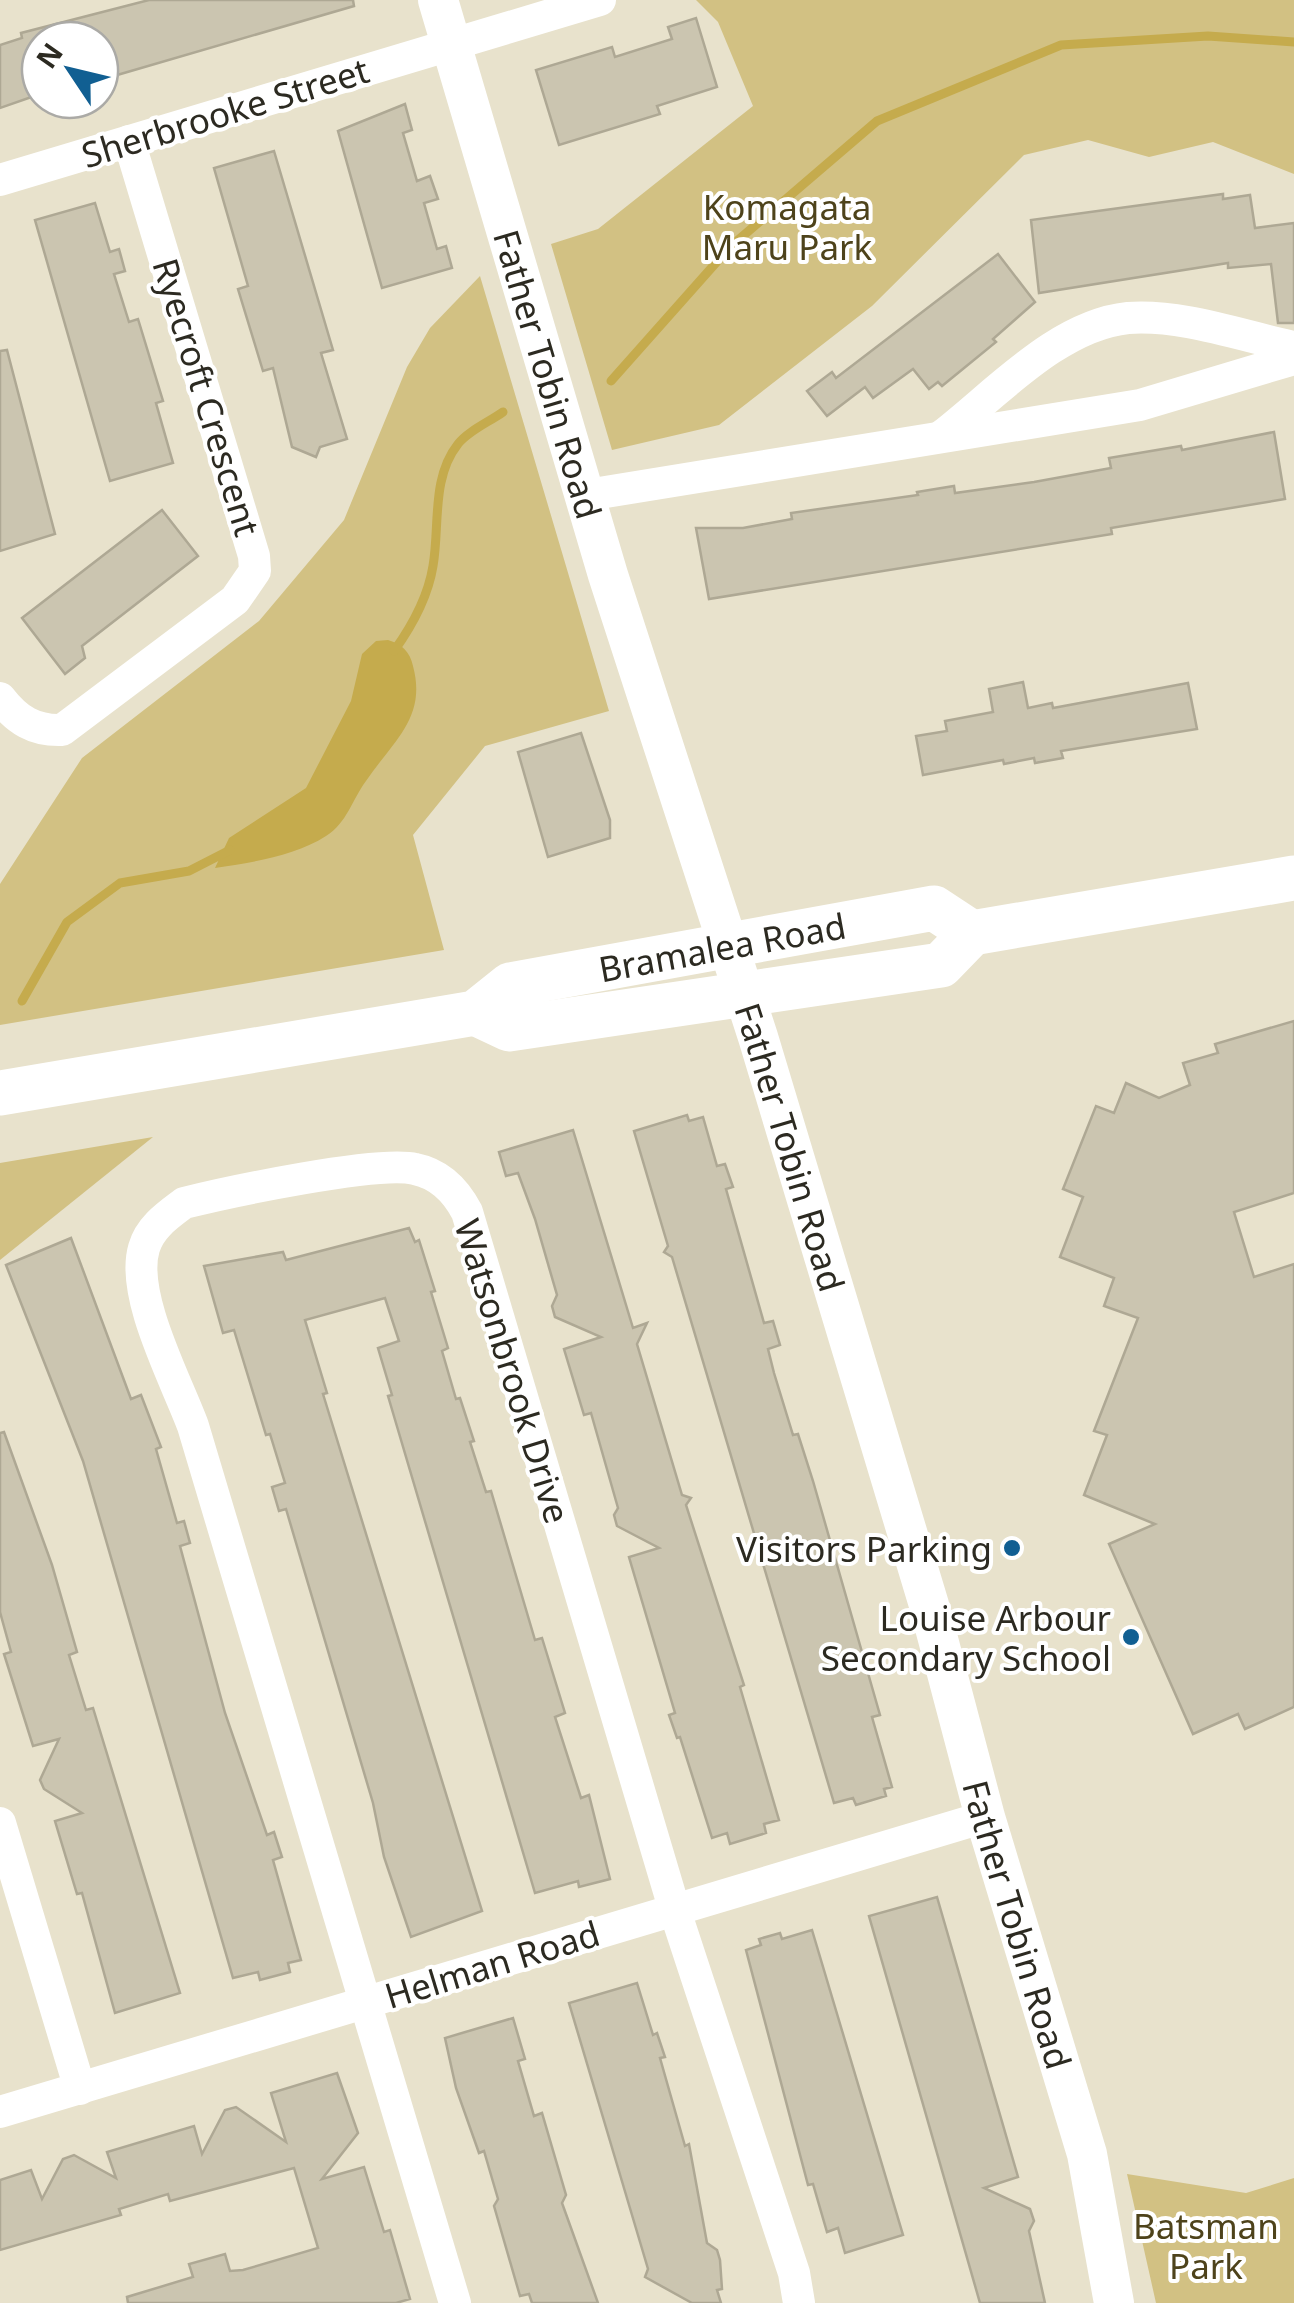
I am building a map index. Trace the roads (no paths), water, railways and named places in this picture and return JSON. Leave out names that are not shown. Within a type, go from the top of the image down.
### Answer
[{"type":"main road","points":[[972,933],[1294,878]]},
{"type":"main road","name":"Bramalea Road","points":[[0,1093],[475,1013],[510,984],[934,908],[972,933],[942,965],[509,1029],[475,1013]]},
{"type":"street","name":"Father Tobin Road","points":[[438,0],[928,1605],[985,1817],[1091,2170],[1114,2303]]},
{"type":"street","name":"Sherbrooke Street","points":[[0,180],[600,0]]},
{"type":"street","name":"Ryecroft Crescent","points":[[0,698],[24,723],[44,730],[62,730],[235,600],[254,571],[254,556],[129,141]]},
{"type":"street","points":[[938,440],[1054,348],[1110,322],[1168,320],[1294,347]]},
{"type":"street","points":[[587,495],[1140,406],[1294,359]]},
{"type":"street","name":"Watsonbrook Drive","points":[[455,2303],[193,1426],[143,1293],[144,1245],[158,1224],[184,1202],[390,1167],[428,1173],[456,1192],[473,1230],[674,1908],[794,2273],[799,2303]]},
{"type":"street","name":"Helman Road","points":[[0,2112],[985,1817]]},
{"type":"street","points":[[0,1823],[80,2089]]},
{"type":"waterway","points":[[611,381],[730,247],[877,121],[1061,45],[1208,36],[1294,42]]},
{"type":"waterway","points":[[394,651],[418,611],[431,578],[440,487],[449,457],[467,435],[503,412]]},
{"type":"waterway","points":[[22,1001],[67,922],[120,883],[189,871],[230,850]]},
{"type":"place","name":"Visitors Parking","points":[[1012,1548]]},
{"type":"place","name":"Louise Arbour Secondary School","points":[[1131,1637]]},
{"type":"park label","name":"Komagata Maru Park","points":[[787,226]]},
{"type":"park label","name":"Batsman Park","points":[[1206,2245]]}]
